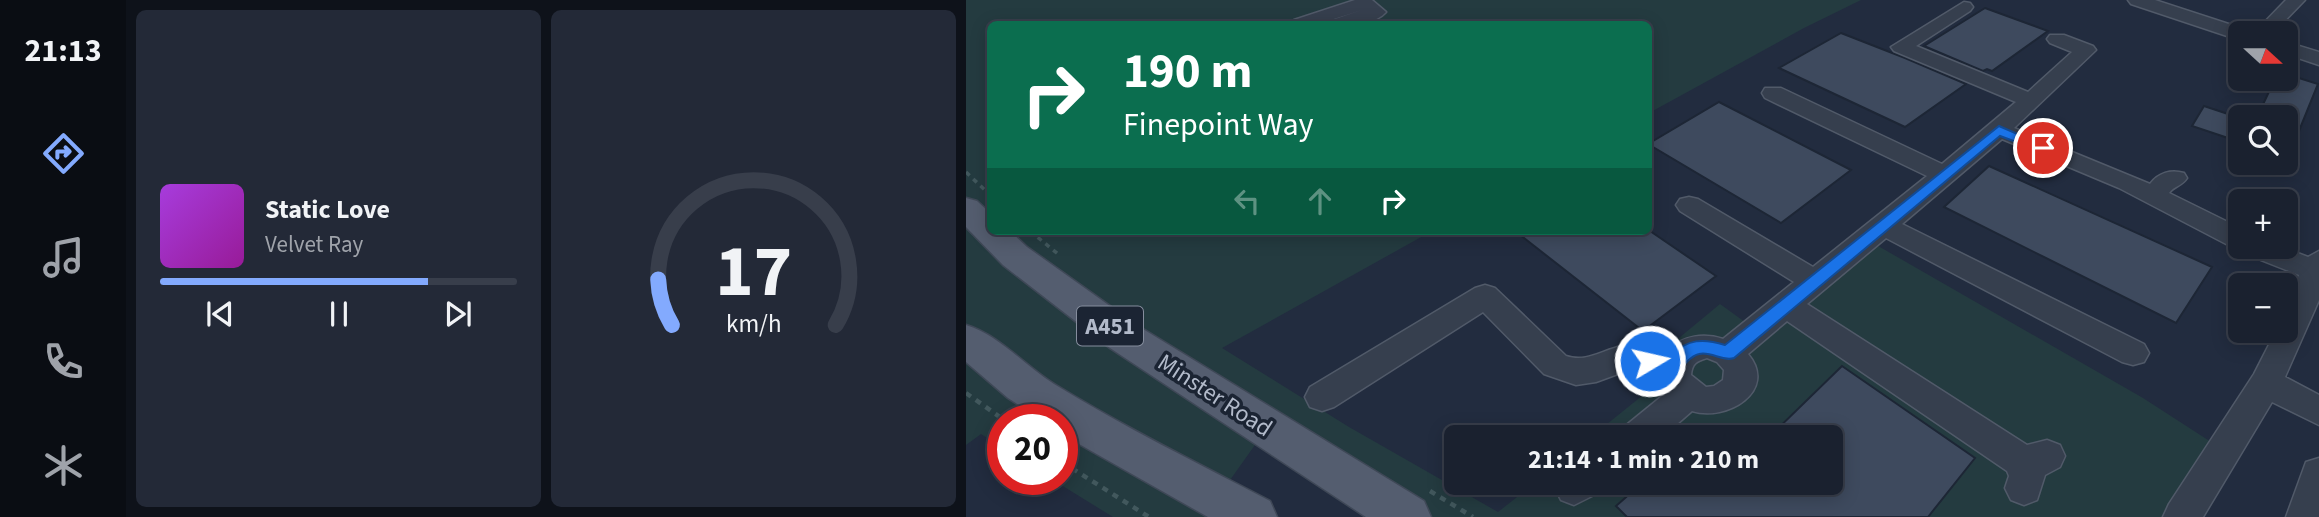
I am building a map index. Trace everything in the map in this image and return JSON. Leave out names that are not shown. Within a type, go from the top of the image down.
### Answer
[{"type":"main road","name":"Minster Road","points":[[966,208],[987,229]]},
{"type":"main road","name":"Minster Road","points":[[994,235],[1015,256],[1124,337],[1407,517]]},
{"type":"main road","points":[[966,340],[1013,403],[1094,430],[1253,517]]},
{"type":"street","points":[[1320,0],[1338,18]]},
{"type":"street","points":[[2137,0],[2228,29]]},
{"type":"street","points":[[2275,21],[2295,0]]},
{"type":"street","points":[[1964,7],[1901,47],[2030,99]]},
{"type":"street","points":[[1320,21],[1338,18]]},
{"type":"street","points":[[1728,353],[1999,130],[2086,50],[2057,39]]},
{"type":"street","points":[[2298,52],[2319,59]]},
{"type":"street","points":[[1773,93],[1944,176]]},
{"type":"street","points":[[1999,130],[2128,183],[2228,233]]},
{"type":"street","points":[[2154,196],[2164,182],[2175,177]]},
{"type":"street","points":[[1689,205],[1815,281]]},
{"type":"street","points":[[1883,225],[2133,353]]},
{"type":"street","points":[[2182,517],[2266,383],[2297,319],[2318,268],[2291,259]]},
{"type":"street","points":[[1322,397],[1485,296],[1555,365],[1566,369],[1576,372],[1596,369],[1624,358],[1675,363]]},
{"type":"street","points":[[1786,305],[2031,468]]},
{"type":"street","points":[[1707,346],[1728,353],[1740,368],[1742,377],[1732,394],[1710,401],[1687,395],[1675,380],[1675,363],[1688,350],[1707,346]]},
{"type":"street","points":[[966,363],[1013,403]]},
{"type":"street","points":[[2266,383],[2319,411]]},
{"type":"street","points":[[1651,425],[1687,395]]},
{"type":"street","points":[[2305,517],[2319,474]]},
{"type":"path","points":[[966,172],[987,192]]},
{"type":"path","points":[[966,393],[1013,403]]},
{"type":"path","points":[[1078,471],[1149,517]]},
{"type":"green space","points":[[966,0],[1861,0],[1652,111],[1652,21],[987,21],[987,235],[1425,235],[1222,348],[1349,427],[1444,481],[1444,495],[1468,495],[1498,512],[1520,495],[1843,495],[1843,425],[1606,425],[1643,395],[1639,371],[1720,304],[1756,330],[1866,239],[2143,398],[2225,451],[2182,517],[1407,517],[1267,428],[1218,497],[1253,517],[1113,517],[1077,495],[1078,404],[987,404],[987,438],[981,434],[966,445]]},
{"type":"building","points":[[1985,8],[2048,31],[1992,71],[1983,71],[1924,46]]},
{"type":"building","points":[[1841,33],[1966,84],[1905,127],[1779,68]]},
{"type":"building","points":[[2298,78],[2318,84],[2298,133],[2298,105],[2263,105],[2269,91],[2298,91]]},
{"type":"building","points":[[1719,102],[1851,170],[1781,223],[1652,146],[1652,142]]},
{"type":"building","points":[[2204,106],[2228,114],[2228,138],[2192,126]]},
{"type":"building","points":[[1989,166],[2212,267],[2176,323],[1944,207]]},
{"type":"building","points":[[1652,232],[1716,276],[1643,331],[1520,235],[1652,235]]},
{"type":"building","points":[[1842,366],[1975,458],[1928,517],[1627,517],[1616,506],[1628,495],[1843,495],[1843,425],[1781,425]]},
{"type":"route","points":[[1650,361],[1675,363],[1688,350],[1697,347],[1707,346],[1728,353],[1999,130],[2043,148]]}]
